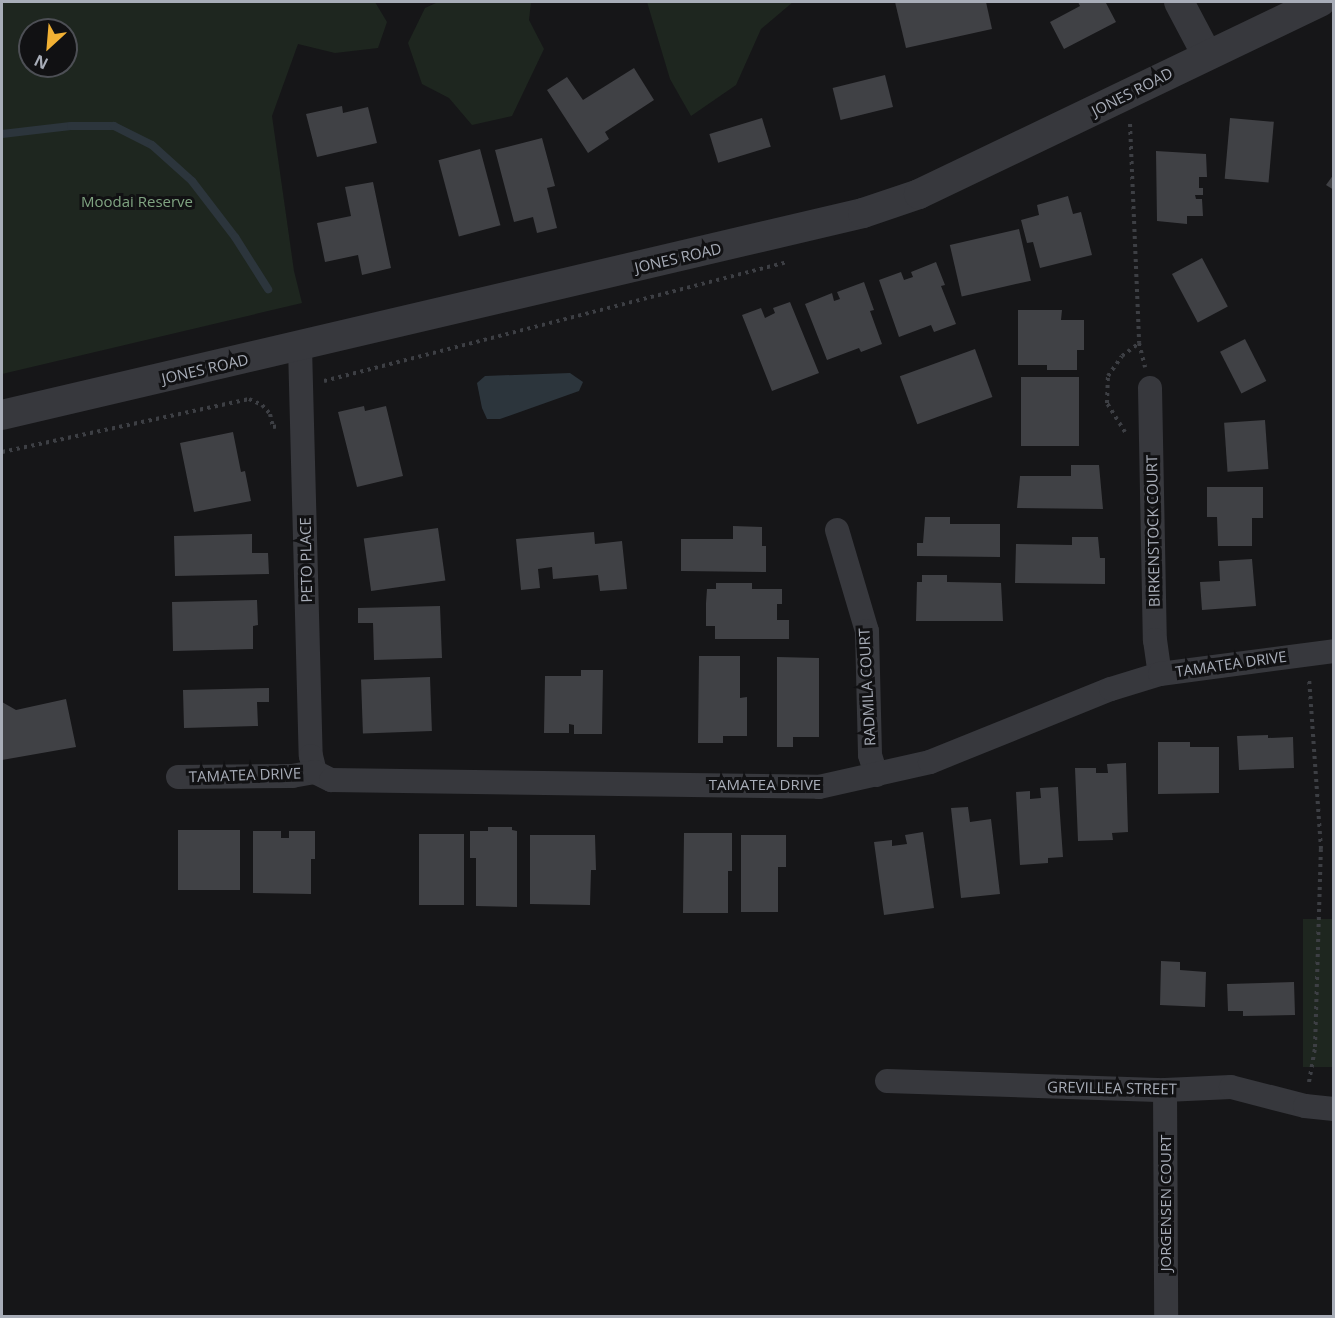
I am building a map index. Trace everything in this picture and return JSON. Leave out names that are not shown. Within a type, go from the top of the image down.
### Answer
[{"type":"street","points":[[1179,2],[1206,55]]},
{"type":"street","name":"JONES ROAD","points":[[2,415],[863,213],[919,194],[1320,2]]},
{"type":"street","name":"PETO PLACE","points":[[308,345],[303,425],[311,756],[315,772]]},
{"type":"street","name":"BIRKENSTOCK COURT","points":[[1150,388],[1155,640],[1160,674]]},
{"type":"street","name":"RADMILA COURT","points":[[837,530],[867,631],[870,755],[876,775]]},
{"type":"street","name":"TAMATEA DRIVE","points":[[178,777],[292,776],[315,772],[331,780],[819,787],[930,762],[1111,689],[1160,674],[1334,651]]},
{"type":"street","name":"GREVILLEA STREET","points":[[887,1081],[1165,1090],[1231,1087],[1305,1106],[1334,1109]]},
{"type":"street","name":"JORGENSEN COURT","points":[[1165,1090],[1166,1317]]},
{"type":"path","points":[[1119,99],[1132,129],[1139,343],[1150,388]]},
{"type":"path","points":[[1127,436],[1107,403],[1108,375],[1122,356],[1139,343]]},
{"type":"path","points":[[308,345],[324,381],[319,390]]},
{"type":"path","points":[[2,452],[249,399],[262,405],[270,414],[273,427],[303,425]]},
{"type":"path","points":[[1305,1106],[1315,1047],[1321,849],[1307,654]]},
{"type":"green space","name":"Moodai Reserve","points":[[2,2],[375,2],[387,22],[378,48],[335,53],[298,44],[272,116],[294,271],[302,303],[2,374]]},
{"type":"green space","points":[[438,2],[531,2],[529,20],[544,49],[512,116],[472,125],[449,98],[422,84],[408,43],[425,8]]},
{"type":"green space","points":[[647,2],[793,2],[761,29],[736,85],[691,116],[670,79]]},
{"type":"green space","points":[[1303,919],[1333,919],[1333,1067],[1303,1067]]},
{"type":"shaded area","points":[[570,373],[583,382],[579,391],[500,419],[487,419],[482,408],[477,383],[485,376]]},
{"type":"building","points":[[895,2],[986,2],[992,29],[906,48]]},
{"type":"building","points":[[1078,2],[1110,2],[1106,3],[1116,22],[1064,49],[1050,22],[1080,6]]},
{"type":"building","points":[[634,68],[654,100],[605,132],[609,139],[588,153],[547,90],[567,77],[583,100]]},
{"type":"building","points":[[885,75],[893,107],[841,120],[833,88]]},
{"type":"building","points":[[342,106],[343,113],[368,107],[377,143],[317,157],[306,114]]},
{"type":"building","points":[[762,118],[771,147],[718,163],[709,134]]},
{"type":"building","points":[[1230,118],[1274,122],[1269,183],[1225,179]]},
{"type":"building","points":[[542,138],[555,186],[547,188],[557,228],[537,233],[533,217],[514,222],[495,150]]},
{"type":"building","points":[[480,149],[500,225],[459,236],[438,160]]},
{"type":"building","points":[[1156,151],[1206,154],[1207,177],[1199,177],[1199,188],[1203,188],[1203,195],[1195,195],[1196,199],[1202,199],[1203,216],[1187,216],[1187,224],[1157,221]]},
{"type":"building","points":[[1334,174],[1334,190],[1326,185]]},
{"type":"building","points":[[373,182],[391,268],[362,275],[358,255],[325,262],[317,223],[351,216],[345,187]]},
{"type":"building","points":[[1068,196],[1073,214],[1081,212],[1092,255],[1040,268],[1033,242],[1027,243],[1021,220],[1039,215],[1037,205]]},
{"type":"building","points":[[1019,229],[1031,281],[962,297],[950,245]]},
{"type":"building","points":[[1202,258],[1228,307],[1198,323],[1172,274]]},
{"type":"building","points":[[936,262],[945,285],[941,286],[956,324],[934,332],[931,325],[899,337],[879,280],[901,272],[904,280],[913,277],[911,272]]},
{"type":"building","points":[[864,282],[874,310],[870,311],[882,344],[861,352],[859,348],[827,360],[805,304],[832,293],[834,301],[840,299],[837,292]]},
{"type":"building","points":[[790,302],[819,373],[772,391],[742,315],[761,308],[765,318],[775,313],[773,308]]},
{"type":"building","points":[[1018,310],[1062,310],[1061,320],[1084,320],[1084,350],[1077,350],[1077,370],[1047,370],[1047,365],[1018,365]]},
{"type":"building","points":[[1245,339],[1266,381],[1241,394],[1220,352]]},
{"type":"building","points":[[975,349],[992,397],[917,424],[900,376]]},
{"type":"building","points":[[1021,377],[1079,377],[1079,446],[1021,446]]},
{"type":"building","points":[[364,406],[365,411],[386,406],[403,476],[357,487],[338,412]]},
{"type":"building","points":[[1265,420],[1268,469],[1228,472],[1224,423]]},
{"type":"building","points":[[233,432],[241,472],[245,471],[251,501],[194,512],[180,443]]},
{"type":"building","points":[[1071,465],[1099,465],[1103,509],[1017,508],[1020,476],[1071,476]]},
{"type":"building","points":[[1207,487],[1263,487],[1263,518],[1252,518],[1252,546],[1218,546],[1217,517],[1207,517]]},
{"type":"building","points":[[925,517],[950,517],[950,524],[1000,524],[1000,557],[917,556],[917,543],[923,543]]},
{"type":"building","points":[[733,526],[762,527],[762,546],[766,546],[766,572],[681,571],[681,539],[733,539]]},
{"type":"building","points":[[438,528],[445,580],[371,591],[364,538]]},
{"type":"building","points":[[594,532],[595,544],[622,541],[627,589],[600,591],[598,575],[553,579],[552,567],[538,569],[540,588],[521,590],[516,539]]},
{"type":"building","points":[[252,534],[252,553],[268,553],[269,574],[175,576],[174,536]]},
{"type":"building","points":[[1072,537],[1098,537],[1100,558],[1105,558],[1105,584],[1015,583],[1016,544],[1072,545]]},
{"type":"building","points":[[1252,559],[1256,606],[1202,610],[1200,582],[1220,581],[1219,561]]},
{"type":"building","points":[[922,575],[947,575],[947,582],[1001,583],[1003,621],[916,621],[917,582],[922,582]]},
{"type":"building","points":[[716,583],[752,583],[752,589],[782,589],[782,604],[777,604],[777,620],[789,620],[789,639],[715,639],[715,626],[706,626],[706,603],[707,589],[716,589]]},
{"type":"building","points":[[257,600],[258,625],[253,626],[253,649],[173,651],[172,602]]},
{"type":"building","points":[[440,606],[442,658],[374,660],[373,623],[358,623],[358,608]]},
{"type":"building","points":[[699,656],[740,656],[740,698],[747,697],[747,736],[723,736],[723,743],[698,743]]},
{"type":"building","points":[[777,657],[819,658],[819,737],[793,737],[793,747],[777,747]]},
{"type":"building","points":[[581,670],[603,670],[602,734],[574,734],[574,725],[569,724],[569,733],[544,733],[545,676],[581,676]]},
{"type":"building","points":[[430,677],[432,731],[363,733],[361,679]]},
{"type":"building","points":[[269,688],[269,702],[257,702],[258,726],[184,728],[183,690]]},
{"type":"building","points":[[66,699],[76,747],[2,760],[2,702],[16,710]]},
{"type":"building","points":[[1268,735],[1268,738],[1293,737],[1294,768],[1239,770],[1237,736]]},
{"type":"building","points":[[1158,742],[1190,742],[1190,747],[1219,747],[1219,793],[1158,794]]},
{"type":"building","points":[[1126,763],[1128,832],[1112,833],[1113,840],[1078,841],[1075,768],[1096,768],[1096,773],[1108,773],[1107,764]]},
{"type":"building","points":[[1058,787],[1063,857],[1048,858],[1048,863],[1020,865],[1016,792],[1030,791],[1030,799],[1041,798],[1040,788]]},
{"type":"building","points":[[968,807],[970,822],[991,819],[1000,894],[961,898],[951,808]]},
{"type":"building","points":[[488,827],[512,827],[512,830],[517,831],[517,907],[476,906],[476,858],[470,858],[470,831],[488,831]]},
{"type":"building","points":[[178,830],[240,830],[240,890],[178,890]]},
{"type":"building","points":[[253,831],[281,831],[281,838],[289,838],[289,831],[315,831],[315,859],[311,859],[311,894],[253,893]]},
{"type":"building","points":[[923,832],[934,908],[884,915],[874,842],[892,840],[892,846],[907,844],[905,835]]},
{"type":"building","points":[[684,833],[732,833],[732,871],[728,871],[728,913],[683,913]]},
{"type":"building","points":[[419,834],[464,834],[464,905],[419,905]]},
{"type":"building","points":[[530,835],[595,835],[596,870],[591,870],[590,905],[530,904]]},
{"type":"building","points":[[741,835],[786,835],[786,867],[778,867],[778,912],[741,912]]},
{"type":"building","points":[[1161,961],[1180,962],[1180,970],[1206,972],[1205,1007],[1160,1005]]},
{"type":"building","points":[[1294,982],[1295,1015],[1243,1016],[1243,1011],[1228,1011],[1227,984]]},
{"type":"waterway","points":[[2,134],[71,126],[114,126],[152,145],[192,181],[235,237],[268,289]]}]
